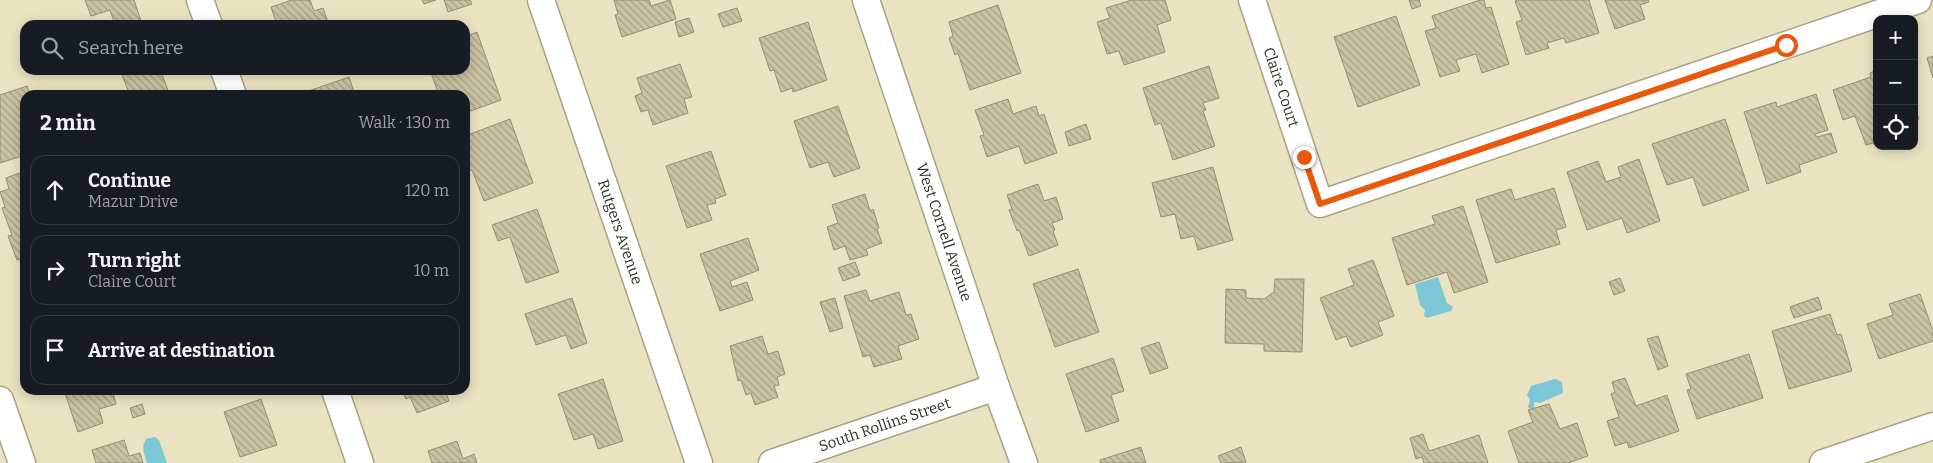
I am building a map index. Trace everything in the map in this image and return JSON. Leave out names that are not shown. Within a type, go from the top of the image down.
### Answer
[{"type":"street","points":[[200,0],[207,20]]},
{"type":"street","name":"Rutgers Avenue","points":[[540,0],[699,463]]},
{"type":"street","name":"West Cornell Avenue","points":[[866,0],[996,388],[1024,463]]},
{"type":"street","name":"Claire Court","points":[[1252,0],[1320,204],[1918,0]]},
{"type":"street","points":[[226,75],[231,90]]},
{"type":"street","name":"South Rollins Street","points":[[772,463],[996,388]]},
{"type":"street","points":[[337,395],[360,463]]},
{"type":"street","points":[[0,400],[22,463]]},
{"type":"street","points":[[1823,463],[1933,426]]},
{"type":"water","points":[[1438,277],[1447,303],[1453,307],[1451,311],[1427,318],[1424,316],[1425,310],[1420,305],[1415,284]]},
{"type":"water","points":[[1555,379],[1562,382],[1563,393],[1540,403],[1534,402],[1534,408],[1530,409],[1528,407],[1530,400],[1527,395],[1531,386]]},
{"type":"water","points":[[155,437],[159,440],[167,463],[147,463],[144,442],[146,439]]},
{"type":"building","points":[[85,0],[134,0],[141,20],[113,20],[110,10],[91,16]]},
{"type":"building","points":[[292,0],[310,0],[314,11],[323,8],[327,20],[275,20],[271,7]]},
{"type":"building","points":[[422,0],[436,0],[424,4]]},
{"type":"building","points":[[444,0],[470,0],[472,4],[448,12]]},
{"type":"building","points":[[614,0],[649,0],[651,6],[670,0],[676,19],[622,37],[615,15],[618,14]]},
{"type":"building","points":[[1132,0],[1165,0],[1171,20],[1157,25],[1165,52],[1124,65],[1119,51],[1107,54],[1097,22],[1110,18],[1106,8]]},
{"type":"building","points":[[1409,0],[1419,0],[1421,6],[1412,9]]},
{"type":"building","points":[[1484,0],[1486,8],[1491,7],[1509,64],[1482,73],[1476,54],[1456,60],[1460,71],[1440,77],[1425,31],[1436,28],[1432,16]]},
{"type":"building","points":[[1589,0],[1599,33],[1566,43],[1564,38],[1547,43],[1549,48],[1526,55],[1516,22],[1522,20],[1515,1]]},
{"type":"building","points":[[1605,0],[1648,0],[1649,2],[1640,5],[1645,19],[1615,29]]},
{"type":"building","points":[[998,5],[1021,73],[970,90],[958,53],[955,55],[949,38],[953,36],[949,22]]},
{"type":"building","points":[[737,8],[742,21],[723,27],[718,14]]},
{"type":"building","points":[[1396,16],[1420,85],[1358,107],[1334,37]]},
{"type":"building","points":[[689,18],[694,32],[679,37],[675,22]]},
{"type":"building","points":[[808,22],[827,80],[793,92],[792,88],[781,92],[774,70],[770,71],[759,38]]},
{"type":"building","points":[[477,32],[501,100],[470,111],[470,90],[437,90],[432,75],[470,75],[470,35]]},
{"type":"building","points":[[1933,56],[1933,78],[1927,58]]},
{"type":"building","points":[[680,64],[692,97],[684,99],[688,113],[653,125],[648,110],[641,112],[635,96],[642,93],[637,78]]},
{"type":"building","points":[[1209,66],[1219,98],[1203,103],[1206,110],[1203,111],[1215,146],[1173,160],[1161,123],[1155,125],[1143,88]]},
{"type":"building","points":[[1873,72],[1873,143],[1866,145],[1855,116],[1843,120],[1833,90],[1871,77],[1870,73]]},
{"type":"building","points":[[122,75],[162,75],[168,90],[128,90]]},
{"type":"building","points":[[349,77],[353,90],[312,90]]},
{"type":"building","points":[[27,86],[28,90],[20,90],[20,157],[0,163],[0,95]]},
{"type":"building","points":[[1816,94],[1828,130],[1815,134],[1817,137],[1831,133],[1837,152],[1799,165],[1801,172],[1767,184],[1744,112],[1776,102],[1777,107]]},
{"type":"building","points":[[1008,99],[1013,114],[1036,106],[1039,116],[1044,114],[1057,153],[1025,164],[1019,146],[987,157],[980,136],[984,135],[975,110]]},
{"type":"building","points":[[838,106],[860,168],[834,177],[828,162],[810,168],[794,121]]},
{"type":"building","points":[[510,119],[533,183],[484,201],[472,170],[470,171],[470,134]]},
{"type":"building","points":[[1725,119],[1749,190],[1703,206],[1693,177],[1667,185],[1652,144]]},
{"type":"building","points":[[1086,124],[1091,139],[1069,146],[1065,132]]},
{"type":"building","points":[[711,151],[726,195],[715,199],[716,203],[707,205],[712,220],[687,228],[666,166]]},
{"type":"building","points":[[1639,159],[1660,221],[1627,233],[1622,218],[1587,230],[1567,172],[1598,161],[1606,182],[1621,177],[1618,167]]},
{"type":"building","points":[[1213,167],[1233,240],[1198,250],[1194,236],[1181,239],[1175,214],[1161,217],[1152,183]]},
{"type":"building","points":[[20,173],[20,259],[17,260],[8,236],[12,235],[2,208],[5,207],[0,192],[9,189],[6,178]]},
{"type":"building","points":[[1038,184],[1044,201],[1056,197],[1063,219],[1052,223],[1058,245],[1029,256],[1009,210],[1012,209],[1007,195]]},
{"type":"building","points":[[1554,188],[1566,227],[1556,230],[1560,244],[1496,263],[1476,200],[1511,189],[1515,200]]},
{"type":"building","points":[[865,194],[870,211],[873,209],[882,243],[866,249],[868,255],[850,260],[845,246],[834,250],[827,227],[838,223],[832,205]]},
{"type":"building","points":[[1463,206],[1488,282],[1454,293],[1447,272],[1407,285],[1392,238],[1435,224],[1432,216]]},
{"type":"building","points":[[537,209],[559,272],[526,283],[510,237],[498,241],[492,225]]},
{"type":"building","points":[[748,238],[759,270],[730,281],[732,287],[747,282],[753,300],[720,311],[700,254]]},
{"type":"building","points":[[1373,260],[1394,316],[1378,322],[1383,335],[1351,347],[1346,336],[1336,340],[1320,298],[1354,285],[1348,269]]},
{"type":"building","points":[[855,262],[860,275],[843,281],[838,268]]},
{"type":"building","points":[[1078,269],[1099,332],[1055,347],[1033,284]]},
{"type":"building","points":[[1620,278],[1625,291],[1614,295],[1609,282]]},
{"type":"building","points":[[1275,279],[1304,279],[1302,352],[1264,351],[1264,344],[1225,343],[1226,289],[1246,290],[1246,298],[1264,299],[1274,292]]},
{"type":"building","points":[[866,290],[870,301],[899,292],[906,315],[911,314],[919,339],[898,346],[902,359],[874,367],[870,355],[863,357],[844,296]]},
{"type":"building","points":[[1920,294],[1933,331],[1933,341],[1879,359],[1867,324],[1893,315],[1889,304]]},
{"type":"building","points":[[1818,297],[1822,309],[1794,318],[1790,307]]},
{"type":"building","points":[[572,298],[587,343],[571,349],[566,335],[536,345],[525,314]]},
{"type":"building","points":[[835,298],[843,328],[830,332],[820,302]]},
{"type":"building","points":[[1830,314],[1837,335],[1841,334],[1852,371],[1789,389],[1772,331]]},
{"type":"building","points":[[762,336],[768,354],[778,351],[785,374],[777,377],[779,385],[774,386],[778,397],[755,405],[751,393],[746,395],[741,380],[738,381],[730,346]]},
{"type":"building","points":[[1658,336],[1668,366],[1658,370],[1647,339]]},
{"type":"building","points":[[1159,342],[1168,368],[1150,374],[1141,348]]},
{"type":"building","points":[[1749,354],[1763,398],[1697,419],[1687,390],[1691,389],[1686,374]]},
{"type":"building","points":[[1113,358],[1124,391],[1111,395],[1119,421],[1086,432],[1066,374]]},
{"type":"building","points":[[1625,378],[1636,406],[1667,395],[1679,431],[1629,448],[1627,442],[1615,446],[1607,421],[1619,417],[1611,394],[1615,392],[1612,382]]},
{"type":"building","points":[[603,379],[623,441],[598,449],[593,434],[574,440],[558,394]]},
{"type":"building","points":[[66,395],[113,395],[116,404],[99,409],[103,423],[78,432]]},
{"type":"building","points":[[404,395],[447,395],[449,401],[417,413],[410,397],[406,399]]},
{"type":"building","points":[[261,399],[277,445],[240,457],[224,412]]},
{"type":"building","points":[[142,404],[145,414],[133,418],[130,408]]},
{"type":"building","points":[[1549,404],[1560,429],[1577,423],[1588,456],[1568,463],[1519,463],[1508,431],[1533,422],[1528,410]]},
{"type":"building","points":[[1423,434],[1429,451],[1479,435],[1488,463],[1424,463],[1422,457],[1416,459],[1410,438]]},
{"type":"building","points":[[124,440],[129,456],[140,453],[143,463],[96,463],[92,450]]},
{"type":"building","points":[[457,441],[463,459],[474,454],[477,463],[432,463],[428,451]]},
{"type":"building","points":[[1141,447],[1146,463],[1101,463],[1100,460]]},
{"type":"building","points":[[1241,447],[1246,462],[1221,463],[1218,456]]},
{"type":"route","points":[[1304,157],[1320,204],[1786,45]]}]
